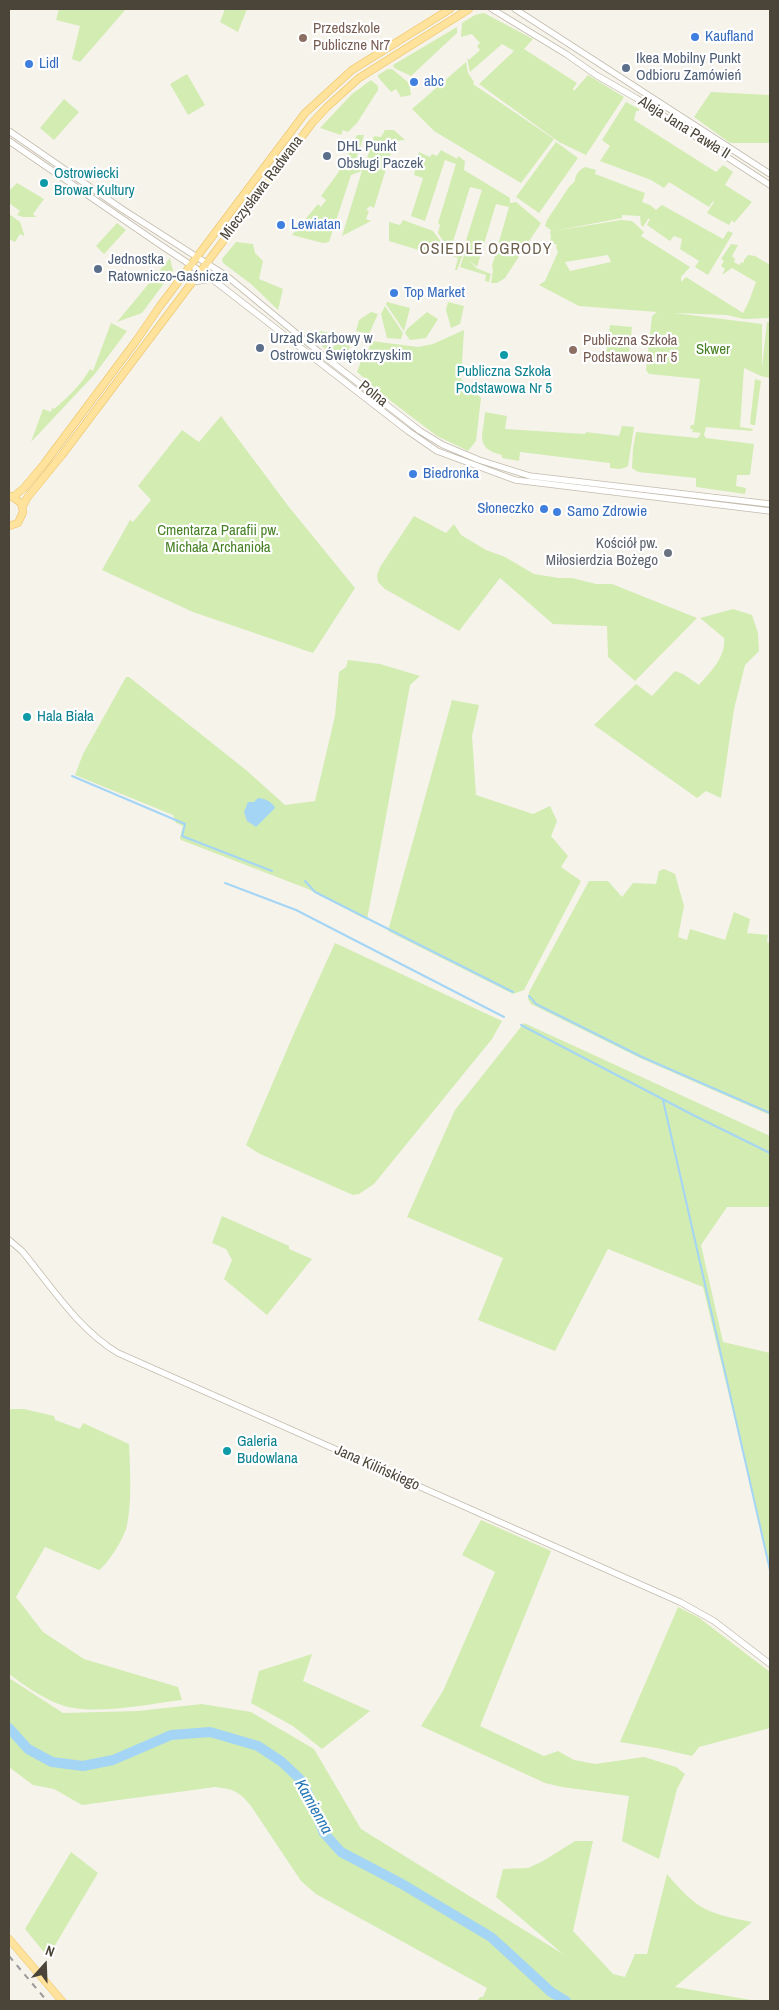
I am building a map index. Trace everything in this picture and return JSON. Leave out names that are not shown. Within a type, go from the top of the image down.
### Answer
[{"type":"main road","name":"Mieczysława Radwana","points":[[11,496],[24,488],[44,464],[190,265],[305,114],[324,95],[364,62],[450,9]]},
{"type":"main road","name":"Mieczysława Radwana","points":[[9,526],[21,520],[23,506],[27,498],[62,455],[303,134],[326,107],[364,75],[469,9]]},
{"type":"main road","points":[[11,496],[23,506]]},
{"type":"main road","points":[[9,1939],[62,2001]]},
{"type":"street","name":"Aleja Jana Pawła II","points":[[492,9],[728,156],[768,183]]},
{"type":"street","name":"Aleja Jana Pawła II","points":[[515,9],[770,174]]},
{"type":"street","points":[[596,75],[607,67]]},
{"type":"street","points":[[665,117],[671,109]]},
{"type":"street","name":"Polna","points":[[9,131],[122,209],[228,277],[325,357],[420,431],[456,451],[530,476],[770,504]]},
{"type":"street","name":"Polna","points":[[9,141],[212,279],[408,431],[437,451],[496,474],[529,483],[709,503],[770,512]]},
{"type":"street","points":[[728,156],[732,149]]},
{"type":"street","points":[[768,183],[770,174]]},
{"type":"street","points":[[191,282],[212,279]]},
{"type":"street","name":"Jana Kilińskiego","points":[[9,1240],[22,1251],[85,1328],[104,1345],[118,1353],[680,1602],[714,1621],[770,1664]]},
{"type":"green space","points":[[59,9],[126,9],[80,62],[72,59],[80,26],[56,20]]},
{"type":"green space","points":[[225,9],[247,9],[238,32],[220,22]]},
{"type":"green space","points":[[484,13],[533,39],[524,49],[577,83],[573,89],[574,91],[588,75],[624,97],[586,155],[559,142],[479,84],[514,51],[502,44],[470,72],[467,58],[469,60],[480,50],[477,46],[480,43],[472,34],[461,37],[462,23],[475,15]]},
{"type":"green space","points":[[457,27],[457,33],[411,76],[394,68],[393,65]]},
{"type":"green space","points":[[466,62],[468,73],[474,82],[473,84],[554,139],[521,183],[434,131],[412,109]]},
{"type":"green space","points":[[388,69],[392,69],[409,83],[411,95],[401,97],[396,89],[391,92],[378,77],[378,75]]},
{"type":"green space","points":[[187,74],[205,105],[188,115],[170,84]]},
{"type":"green space","points":[[371,80],[378,86],[378,90],[357,123],[348,132],[343,130],[341,135],[320,128],[352,94]]},
{"type":"green space","points":[[711,92],[770,95],[770,143],[730,143],[694,117]]},
{"type":"green space","points":[[64,99],[79,112],[54,140],[40,128]]},
{"type":"green space","points":[[626,102],[639,109],[639,111],[636,111],[634,120],[716,172],[723,165],[733,172],[725,185],[752,202],[734,223],[732,220],[729,225],[707,213],[713,201],[709,207],[669,182],[664,188],[651,180],[600,161],[610,146],[602,140]]},
{"type":"green space","points":[[385,130],[394,130],[405,140],[394,141],[385,139],[394,143],[374,208],[370,206],[366,210],[369,211],[366,219],[371,221],[342,236],[362,171],[351,175],[329,242],[323,243],[292,235],[318,204],[321,207],[326,200],[321,196],[338,173],[357,135],[364,135],[354,166],[363,170],[374,136],[381,137]]},
{"type":"green space","points":[[556,142],[578,158],[539,213],[516,197]]},
{"type":"green space","points":[[441,150],[457,159],[458,156],[465,161],[464,170],[510,198],[510,203],[516,202],[541,223],[505,278],[497,283],[491,283],[492,266],[509,207],[496,204],[477,267],[469,260],[476,268],[491,274],[489,282],[485,281],[486,275],[460,267],[463,254],[457,270],[455,270],[458,258],[434,250],[432,254],[389,241],[389,222],[400,225],[403,220],[433,231],[447,250],[462,253],[482,190],[470,187],[451,248],[448,249],[438,233],[440,225],[438,223],[456,164],[445,160],[425,221],[411,216],[423,178],[414,175],[419,152],[430,157],[432,154],[437,156]]},
{"type":"green space","name":"Skwer","points":[[583,168],[596,170],[595,174],[645,193],[642,202],[656,210],[662,205],[723,239],[728,231],[733,233],[708,275],[695,267],[699,261],[680,249],[682,239],[674,236],[670,241],[647,225],[650,219],[648,219],[643,227],[640,216],[622,215],[622,218],[554,231],[621,220],[632,221],[644,232],[641,236],[690,267],[681,277],[681,282],[686,277],[743,313],[756,282],[732,268],[722,275],[725,269],[721,266],[724,261],[721,259],[731,244],[738,245],[732,256],[735,259],[734,262],[739,265],[742,262],[744,263],[748,255],[755,256],[770,265],[770,318],[744,319],[727,315],[674,313],[762,324],[762,368],[767,322],[770,322],[770,378],[744,368],[740,427],[753,429],[752,431],[706,427],[704,435],[706,438],[754,444],[750,475],[737,475],[736,486],[746,488],[745,494],[696,487],[696,478],[638,472],[632,468],[636,432],[698,438],[701,433],[692,432],[693,429],[690,429],[691,425],[694,425],[700,379],[649,374],[646,370],[652,316],[657,312],[579,306],[539,285],[545,281],[558,252],[557,245],[550,242],[550,231],[552,231],[545,226],[547,220]],"holes":[[[608,255],[611,262],[570,271],[565,262]]]},
{"type":"green space","points":[[17,183],[44,199],[33,214],[36,217],[17,215],[20,211],[9,203],[9,191]]},
{"type":"green space","points":[[9,214],[20,222],[24,234],[24,236],[20,234],[15,242],[9,239]]},
{"type":"green space","points":[[117,223],[126,230],[104,254],[96,246]]},
{"type":"green space","points":[[236,242],[253,244],[255,253],[263,261],[259,279],[283,289],[278,310],[251,284],[223,263],[222,259]]},
{"type":"green space","points":[[170,258],[173,271],[142,313],[117,322]]},
{"type":"green space","points":[[387,302],[410,308],[404,331],[386,304]]},
{"type":"green space","points":[[448,302],[464,306],[460,324],[451,328],[446,310]]},
{"type":"green space","points":[[385,306],[403,333],[401,339],[387,338],[381,314]]},
{"type":"green space","points":[[371,312],[378,314],[369,334],[356,331],[359,320]]},
{"type":"green space","points":[[427,312],[438,319],[426,338],[410,340],[405,333],[407,329]]},
{"type":"green space","points":[[111,323],[127,331],[94,375],[31,442],[43,409],[51,412],[52,408],[54,409],[74,390],[90,369],[93,371]]},
{"type":"green space","points":[[610,325],[632,327],[628,365],[605,362]]},
{"type":"green space","points":[[464,330],[461,379],[481,398],[476,441],[468,451],[437,436],[367,383],[369,382],[357,372],[361,361],[366,358],[371,341],[418,347],[433,344]]},
{"type":"green space","points":[[320,331],[352,338],[345,363],[323,347],[317,338]]},
{"type":"green space","points":[[755,379],[761,381],[755,425],[752,425],[750,423]]},
{"type":"green space","points":[[485,412],[507,416],[505,429],[585,434],[586,432],[619,436],[622,426],[634,427],[628,466],[614,469],[610,468],[610,463],[520,452],[519,461],[502,458],[502,455],[487,448],[482,439]]},
{"type":"green space","name":"Cmentarza Parafii pw. Michała Archanioła","points":[[221,416],[289,507],[355,588],[313,653],[193,612],[102,570],[130,520],[133,522],[151,500],[138,486],[182,430],[199,442]]},
{"type":"green space","points":[[414,516],[446,533],[454,524],[461,535],[534,574],[572,578],[596,584],[612,584],[697,618],[635,681],[608,657],[607,626],[553,624],[500,578],[459,631],[385,589],[378,582],[377,575],[380,567]]},
{"type":"green space","points":[[733,609],[752,615],[758,633],[759,651],[745,665],[734,709],[721,798],[706,791],[697,798],[594,725],[636,684],[652,696],[675,671],[699,685],[717,663],[724,645],[724,638],[700,618]]},
{"type":"green space","points":[[348,660],[380,664],[420,676],[410,685],[367,920],[308,889],[181,840],[183,826],[176,823],[173,815],[75,775],[83,754],[126,677],[129,677],[246,770],[285,805],[315,801],[335,716],[339,672],[346,667]]},
{"type":"green space","points":[[452,700],[479,705],[472,736],[476,795],[533,814],[550,806],[557,821],[551,836],[568,856],[561,867],[581,881],[524,990],[513,994],[388,931]]},
{"type":"green space","points":[[664,869],[675,874],[684,906],[678,937],[687,940],[690,929],[725,940],[734,912],[750,919],[747,933],[768,935],[767,942],[770,943],[770,1115],[640,1058],[531,1004],[528,999],[529,992],[589,881],[608,881],[622,897],[633,883],[656,884],[659,871]]},
{"type":"green space","points":[[335,943],[502,1021],[492,1039],[374,1184],[359,1194],[353,1195],[260,1154],[246,1145]]},
{"type":"green space","points":[[524,1023],[770,1136],[770,1207],[727,1207],[701,1245],[723,1342],[770,1353],[770,1566],[703,1287],[608,1249],[555,1351],[478,1320],[503,1258],[407,1217],[455,1110]]},
{"type":"green space","points":[[222,1216],[289,1246],[289,1249],[312,1259],[267,1315],[224,1279],[232,1260],[226,1249],[212,1243]]},
{"type":"green space","points":[[11,1409],[24,1409],[54,1416],[55,1420],[80,1429],[83,1423],[129,1444],[130,1474],[130,1506],[126,1530],[116,1550],[103,1567],[99,1570],[45,1547],[16,1597],[43,1632],[84,1659],[178,1687],[182,1700],[114,1709],[74,1708],[48,1699],[31,1690],[9,1674],[9,1412]]},
{"type":"green space","points":[[481,1520],[551,1551],[480,1726],[544,1756],[558,1751],[574,1760],[595,1764],[644,1757],[676,1767],[685,1774],[677,1789],[659,1859],[622,1841],[629,1796],[545,1783],[421,1726],[443,1691],[495,1572],[462,1555]]},
{"type":"green space","points":[[678,1607],[698,1617],[770,1672],[770,1728],[699,1747],[692,1756],[620,1742]]},
{"type":"green space","points":[[312,1654],[303,1681],[370,1711],[322,1749],[293,1726],[251,1703],[259,1671]]},
{"type":"green space","points":[[9,1678],[63,1713],[138,1711],[202,1704],[251,1712],[314,1749],[361,1829],[563,1954],[496,1897],[503,1869],[528,1868],[575,1841],[593,1841],[573,1931],[613,1974],[625,1977],[635,1954],[647,1954],[667,1874],[686,1895],[704,1908],[713,1913],[752,1922],[675,1987],[757,2001],[477,2001],[480,1997],[483,1997],[487,1988],[316,1894],[301,1881],[251,1806],[243,1797],[235,1792],[215,1787],[82,1805],[54,1789],[33,1785],[9,1767]]},
{"type":"green space","points":[[71,1852],[98,1873],[48,1957],[25,1929]]},
{"type":"water","points":[[258,798],[268,801],[275,808],[256,827],[247,821],[244,812],[248,802],[254,802]]},
{"type":"waterway","points":[[72,776],[185,824],[182,836],[272,871]]},
{"type":"waterway","points":[[305,881],[315,892],[513,992]]},
{"type":"waterway","points":[[225,883],[296,910],[504,1017]]},
{"type":"waterway","points":[[529,996],[536,1004],[642,1057],[770,1113]]},
{"type":"waterway","points":[[521,1025],[770,1153]]},
{"type":"waterway","points":[[663,1100],[770,1570]]},
{"type":"waterway","name":"Kamienna","points":[[9,1728],[28,1749],[52,1762],[83,1766],[113,1760],[171,1735],[210,1732],[258,1746],[282,1762],[303,1782],[324,1833],[341,1852],[402,1884],[491,1937],[551,1992],[566,2001]]},
{"type":"railway","points":[[9,1956],[47,2001]]},
{"type":"place","name":"Kaufland","points":[[695,37]]},
{"type":"place","name":"Przedszkole Publiczne Nr7","points":[[303,38]]},
{"type":"place","name":"Lidl","points":[[29,64]]},
{"type":"place","name":"Ikea Mobilny Punkt Odbioru Zamówień","points":[[626,68]]},
{"type":"place","name":"abc","points":[[414,82]]},
{"type":"place","name":"DHL Punkt Obsługi Paczek","points":[[327,156]]},
{"type":"place","name":"Ostrowiecki Browar Kultury","points":[[44,183]]},
{"type":"place","name":"Lewiatan","points":[[281,225]]},
{"type":"place","name":"Jednostka Ratowniczo-Gaśnicza","points":[[98,269]]},
{"type":"place","name":"Top Market","points":[[394,293]]},
{"type":"place","name":"Urząd Skarbowy w Ostrowcu Świętokrzyskim","points":[[260,348]]},
{"type":"place","name":"Publiczna Szkoła Podstawowa nr 5","points":[[573,350]]},
{"type":"place","name":"Publiczna Szkoła Podstawowa Nr 5","points":[[504,355]]},
{"type":"place","name":"Biedronka","points":[[413,474]]},
{"type":"place","name":"Słoneczko","points":[[544,509]]},
{"type":"place","name":"Samo Zdrowie","points":[[557,512]]},
{"type":"place","name":"Kościół pw. Miłosierdzia Bożego","points":[[668,553]]},
{"type":"place","name":"Hala Biała","points":[[27,717]]},
{"type":"place","name":"Galeria Budowlana","points":[[227,1451]]},
{"type":"district","name":"OSIEDLE OGRODY","points":[[486,250]]}]
